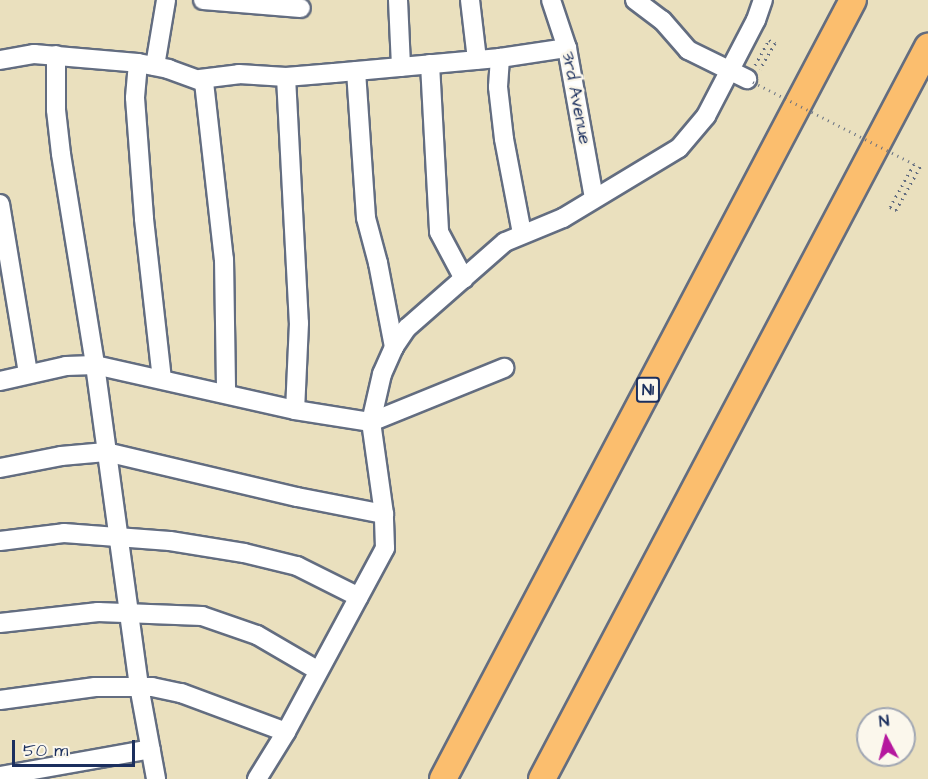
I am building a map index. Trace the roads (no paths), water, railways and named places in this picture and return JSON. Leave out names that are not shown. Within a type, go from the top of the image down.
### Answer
[{"type":"highway","name":"N1","points":[[443,779],[853,0]]},
{"type":"highway","points":[[542,779],[928,47]]},
{"type":"street","points":[[162,379],[144,219],[135,98],[166,0]]},
{"type":"street","points":[[203,0],[301,9]]},
{"type":"street","points":[[398,0],[401,67]]},
{"type":"street","points":[[470,0],[477,60]]},
{"type":"street","name":"3rd Avenue","points":[[551,0],[567,48],[594,198]]},
{"type":"street","points":[[634,0],[662,20],[688,50],[750,81]]},
{"type":"street","points":[[257,779],[286,732],[317,670],[386,548],[384,514],[371,422],[382,374],[394,347],[407,328],[505,242],[522,233],[551,225],[679,148],[706,116],[756,20],[763,0]]},
{"type":"street","points":[[0,60],[34,54],[56,55],[146,65],[200,79],[214,75],[239,74],[286,77],[500,58],[567,48]]},
{"type":"street","points":[[56,55],[56,110],[61,154],[95,365],[139,686],[156,779]]},
{"type":"street","points":[[500,58],[498,87],[504,139],[522,233]]},
{"type":"street","points":[[430,64],[439,232],[464,279]]},
{"type":"street","points":[[356,71],[366,218],[378,263],[394,347]]},
{"type":"street","points":[[286,77],[299,322],[295,410]]},
{"type":"street","points":[[200,79],[206,92],[224,259],[227,304],[226,393]]},
{"type":"street","points":[[0,204],[28,374]]},
{"type":"street","points":[[0,381],[66,366],[95,365],[295,410],[371,422],[504,368]]},
{"type":"street","points":[[0,468],[61,456],[106,452],[297,497],[384,514]]},
{"type":"street","points":[[0,541],[64,533],[119,536],[223,550],[286,564],[359,597]]},
{"type":"street","points":[[0,622],[98,612],[202,616],[231,624],[257,635],[317,670]]},
{"type":"street","points":[[0,700],[96,687],[139,686],[181,693],[286,732]]},
{"type":"street","points":[[0,776],[151,749]]}]
